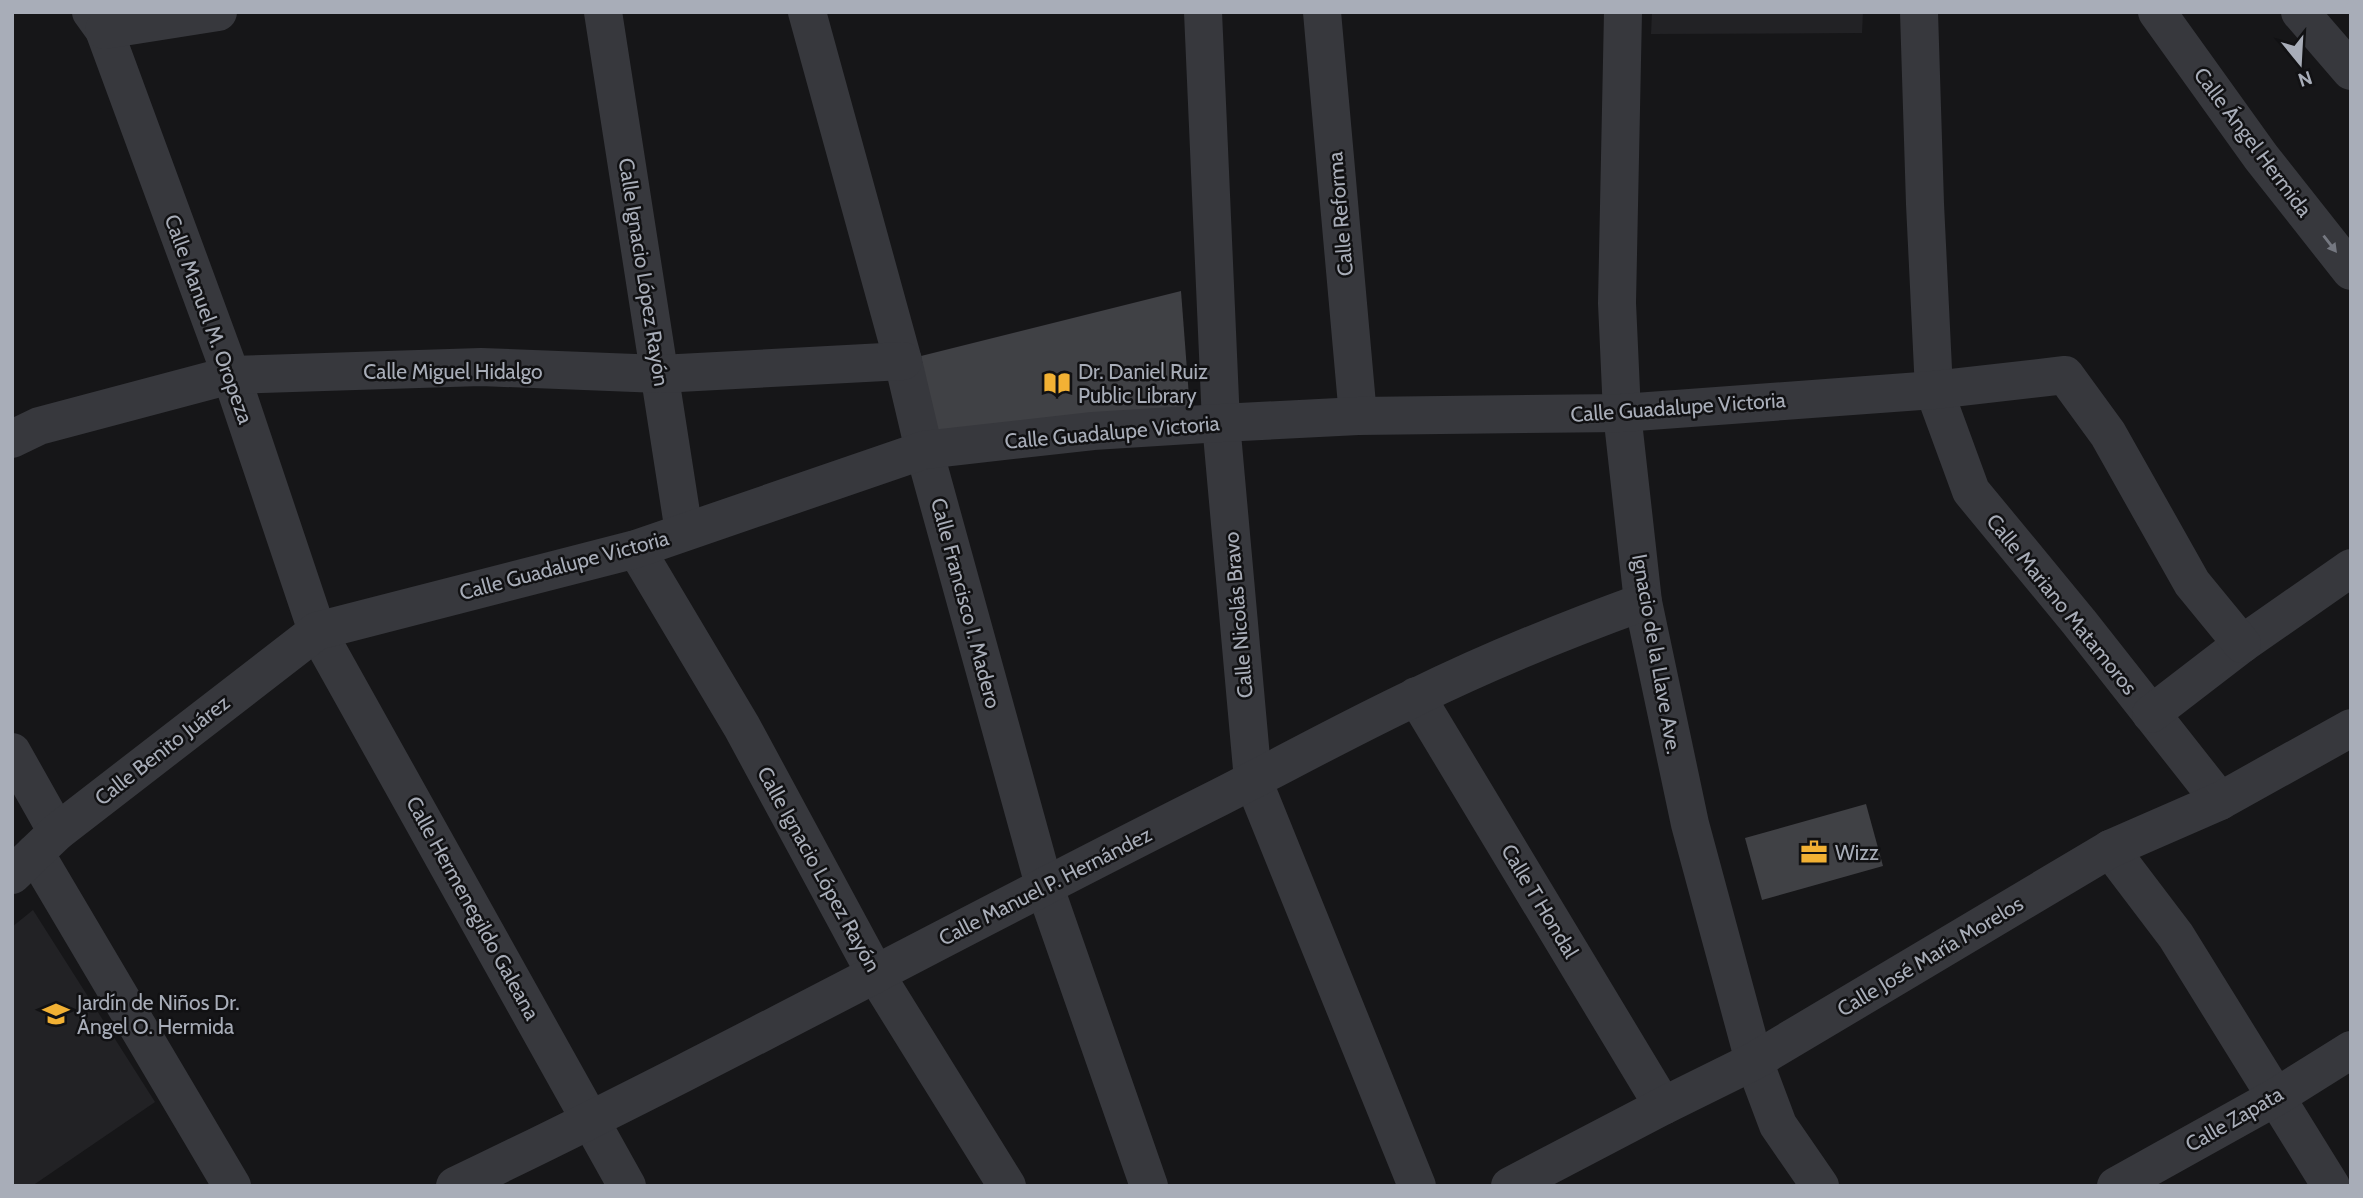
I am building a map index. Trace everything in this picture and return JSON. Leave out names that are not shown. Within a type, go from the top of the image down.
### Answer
[{"type":"street","points":[[97,21],[218,12]]},
{"type":"street","name":"Calle Ignacio López Rayón","points":[[603,12],[684,532]]},
{"type":"street","name":"Calle Francisco I. Madero","points":[[807,12],[1044,885],[1149,1186]]},
{"type":"street","name":"Calle Nicolás Bravo","points":[[1203,12],[1221,423],[1252,780],[1417,1186]]},
{"type":"street","name":"Calle Reforma","points":[[1322,12],[1358,416]]},
{"type":"street","name":"Ignacio de la Llave Ave.","points":[[1623,12],[1617,303],[1622,413],[1643,602],[1690,824],[1754,1061],[1778,1125],[1821,1186]]},
{"type":"street","name":"Calle Mariano Matamoros","points":[[1919,12],[1934,390],[1971,491],[2220,801]]},
{"type":"street","name":"Calle Ángel Hermida","points":[[2157,12],[2261,157],[2351,271]]},
{"type":"street","points":[[2300,12],[2350,68]]},
{"type":"street","name":"Calle Manuel M. Oropeza","points":[[97,21],[231,375],[317,631]]},
{"type":"street","name":"Calle Miguel Hidalgo","points":[[12,439],[39,426],[231,375],[481,367],[660,374],[903,361]]},
{"type":"street","points":[[1934,390],[2065,375],[2108,434],[2192,583],[2242,644]]},
{"type":"street","name":"Calle Guadalupe Victoria","points":[[317,631],[636,550],[924,450],[1094,431],[1221,423],[1358,416],[1622,413],[1934,390]]},
{"type":"street","name":"Calle Ignacio López Rayón","points":[[636,550],[742,727],[876,975],[1007,1186]]},
{"type":"street","points":[[2151,714],[2242,644],[2351,568]]},
{"type":"street","name":"Calle Manuel P. Hernández","points":[[455,1186],[591,1121],[876,975],[1044,885],[1416,696],[1586,623],[1643,602]]},
{"type":"street","name":"Calle Benito Juárez","points":[[35,853],[317,631]]},
{"type":"street","name":"Calle Hermenegildo Galeana","points":[[317,631],[627,1186]]},
{"type":"street","name":"Calle T Hondal","points":[[1416,696],[1663,1106]]},
{"type":"street","name":"Calle José María Morelos","points":[[1510,1186],[1754,1061],[2110,849],[2220,801],[2351,729]]},
{"type":"street","points":[[12,752],[35,853],[232,1186]]},
{"type":"street","points":[[2110,849],[2176,936],[2331,1186]]},
{"type":"street","name":"Calle Zapata","points":[[2116,1186],[2276,1097],[2351,1050]]},
{"type":"shaded area","points":[[1652,12],[1863,12],[1862,33],[1651,34]]},
{"type":"shaded area","name":"Jardín de Niños Dr. Ángel O. Hermida","points":[[33,910],[155,1102],[32,1186],[12,1186],[12,927]]},
{"type":"building","name":"Dr. Daniel Ruiz Public Library","points":[[1181,291],[1190,410],[937,438],[921,356]]},
{"type":"building","name":"Wizz","points":[[1866,804],[1883,866],[1762,900],[1745,838]]},
{"type":"place","name":"Dr. Daniel Ruiz Public Library","points":[[1057,383]]},
{"type":"place","name":"Wizz","points":[[1814,852]]},
{"type":"place","name":"Jardín de Niños Dr. Ángel O. Hermida","points":[[56,1014]]}]
